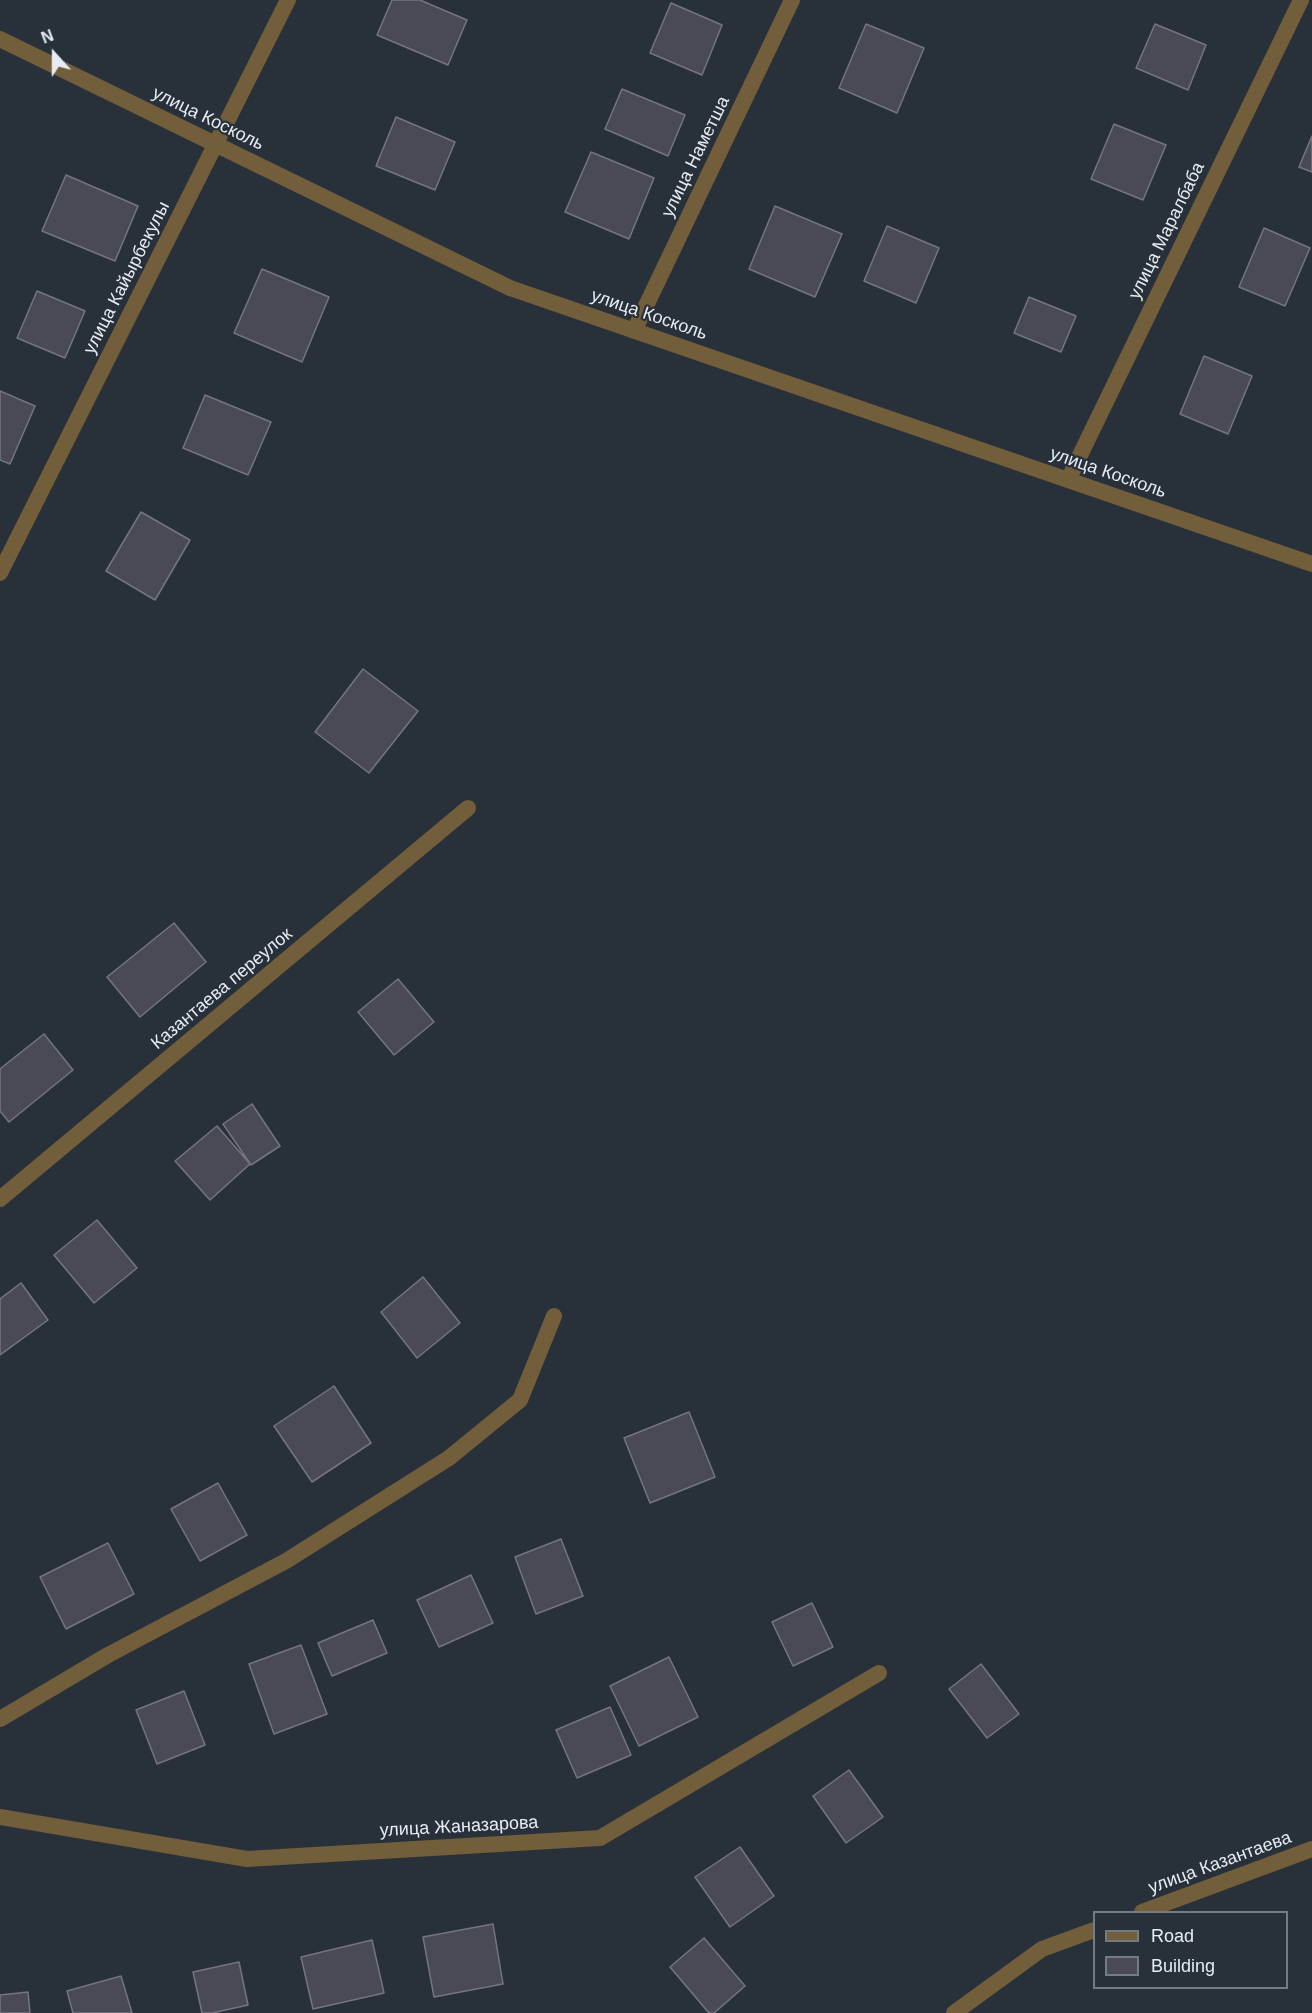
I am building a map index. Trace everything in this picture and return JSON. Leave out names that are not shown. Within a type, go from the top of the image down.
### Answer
[{"type":"street","name":"улица Кайырбекулы","points":[[0,573],[288,0]]},
{"type":"street","name":"улица Наметша","points":[[634,331],[792,0]]},
{"type":"street","name":"улица Маралбаба","points":[[1068,480],[1302,0]]},
{"type":"street","name":"улица Косколь","points":[[0,39],[510,288],[1312,564]]},
{"type":"street","name":"Казантаева переулок","points":[[0,1199],[468,808]]},
{"type":"street","points":[[0,1719],[108,1655],[286,1561],[449,1458],[520,1400],[554,1316]]},
{"type":"street","name":"улица Жаназарова","points":[[0,1817],[247,1859],[600,1838],[879,1673]]},
{"type":"street","name":"улица Казантаева","points":[[1145,1911],[1312,1849]]},
{"type":"street","points":[[954,2013],[1042,1949],[1093,1931]]},
{"type":"building","points":[[392,0],[420,0],[467,20],[448,65],[377,35]]},
{"type":"building","points":[[671,3],[722,25],[702,75],[650,53]]},
{"type":"building","points":[[866,24],[924,48],[897,113],[839,88]]},
{"type":"building","points":[[1155,24],[1206,45],[1188,90],[1136,68]]},
{"type":"building","points":[[622,89],[685,115],[668,156],[605,129]]},
{"type":"building","points":[[396,117],[455,142],[435,190],[376,166]]},
{"type":"building","points":[[1114,124],[1166,145],[1143,200],[1091,179]]},
{"type":"building","points":[[1312,136],[1312,172],[1299,167]]},
{"type":"building","points":[[591,152],[654,178],[629,239],[565,212]]},
{"type":"building","points":[[66,175],[138,206],[115,261],[42,231]]},
{"type":"building","points":[[775,206],[842,234],[815,297],[749,269]]},
{"type":"building","points":[[887,226],[939,248],[916,303],[864,281]]},
{"type":"building","points":[[1264,228],[1310,248],[1285,306],[1239,287]]},
{"type":"building","points":[[262,269],[329,297],[302,362],[234,333]]},
{"type":"building","points":[[37,291],[85,311],[65,358],[17,338]]},
{"type":"building","points":[[1029,297],[1076,316],[1061,352],[1014,333]]},
{"type":"building","points":[[1204,356],[1252,376],[1228,434],[1180,414]]},
{"type":"building","points":[[0,391],[35,406],[10,464],[0,460]]},
{"type":"building","points":[[205,395],[271,422],[248,475],[183,448]]},
{"type":"building","points":[[141,512],[190,540],[155,600],[106,571]]},
{"type":"building","points":[[363,669],[418,711],[369,773],[315,732]]},
{"type":"building","points":[[174,923],[206,962],[140,1017],[107,977]]},
{"type":"building","points":[[398,979],[434,1022],[394,1055],[358,1012]]},
{"type":"building","points":[[44,1034],[73,1070],[9,1122],[0,1111],[0,1069]]},
{"type":"building","points":[[252,1104],[280,1146],[251,1165],[223,1124]]},
{"type":"building","points":[[217,1126],[250,1164],[210,1200],[175,1161]]},
{"type":"building","points":[[97,1220],[137,1268],[94,1303],[54,1255]]},
{"type":"building","points":[[423,1277],[460,1323],[417,1358],[381,1312]]},
{"type":"building","points":[[21,1283],[48,1320],[0,1355],[0,1299]]},
{"type":"building","points":[[334,1386],[371,1443],[312,1482],[274,1426]]},
{"type":"building","points":[[689,1412],[715,1477],[650,1503],[624,1438]]},
{"type":"building","points":[[218,1483],[247,1535],[200,1561],[171,1509]]},
{"type":"building","points":[[561,1539],[583,1596],[536,1614],[515,1557]]},
{"type":"building","points":[[108,1543],[134,1594],[66,1629],[40,1577]]},
{"type":"building","points":[[471,1575],[493,1623],[439,1647],[417,1600]]},
{"type":"building","points":[[812,1603],[833,1647],[793,1666],[772,1622]]},
{"type":"building","points":[[373,1620],[387,1653],[332,1676],[318,1643]]},
{"type":"building","points":[[301,1645],[327,1714],[274,1734],[249,1664]]},
{"type":"building","points":[[669,1657],[698,1717],[639,1746],[610,1686]]},
{"type":"building","points":[[981,1664],[1019,1714],[987,1738],[949,1689]]},
{"type":"building","points":[[184,1691],[205,1745],[157,1764],[136,1710]]},
{"type":"building","points":[[610,1707],[631,1755],[577,1778],[556,1730]]},
{"type":"building","points":[[849,1770],[883,1817],[846,1843],[813,1796]]},
{"type":"building","points":[[740,1847],[774,1896],[730,1927],[695,1877]]},
{"type":"building","points":[[493,1924],[503,1984],[434,1997],[423,1937]]},
{"type":"building","points":[[704,1938],[745,1986],[714,2013],[709,2013],[670,1967]]},
{"type":"building","points":[[372,1940],[384,1993],[313,2009],[301,1957]]},
{"type":"building","points":[[239,1962],[248,2005],[202,2013],[193,1972]]},
{"type":"building","points":[[121,1976],[132,2013],[73,2013],[67,1991]]},
{"type":"building","points":[[28,1992],[30,2013],[0,2013],[0,1995]]}]
